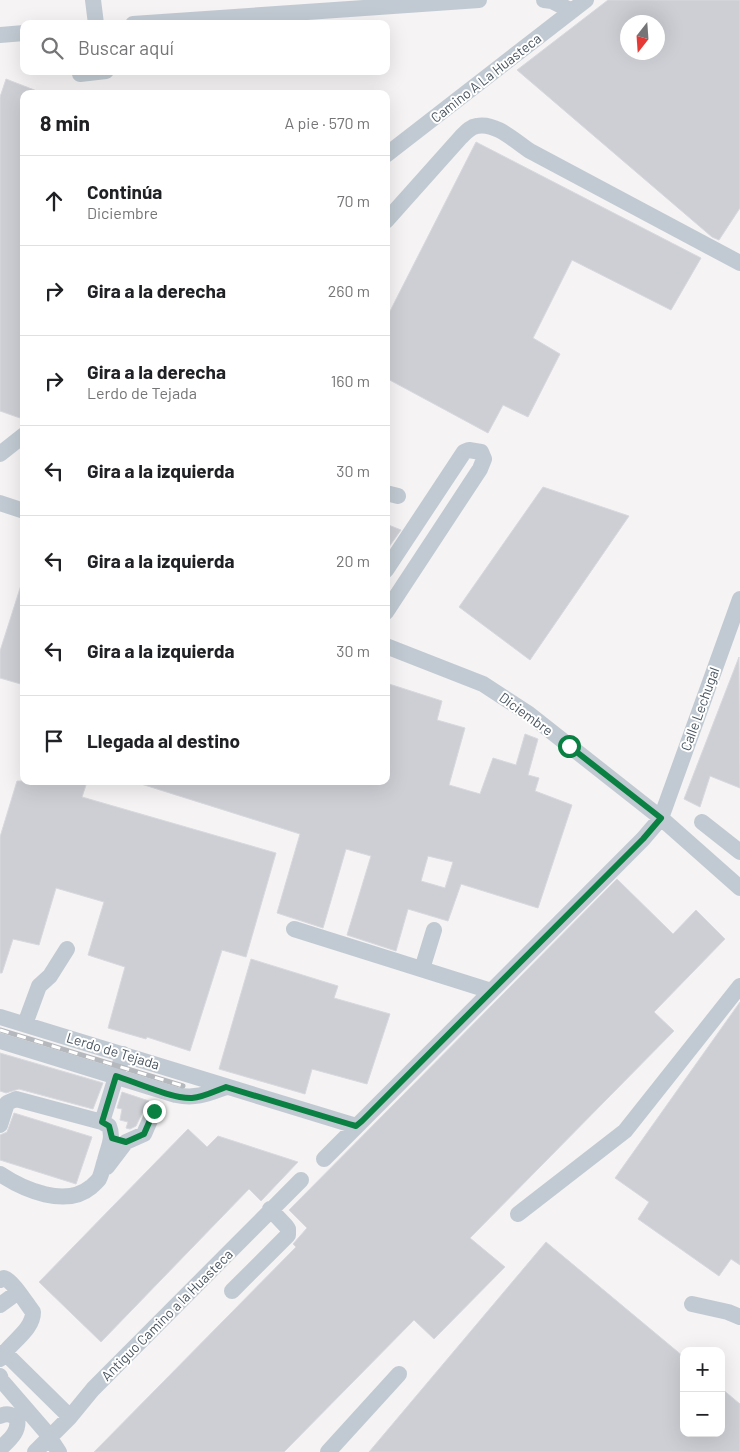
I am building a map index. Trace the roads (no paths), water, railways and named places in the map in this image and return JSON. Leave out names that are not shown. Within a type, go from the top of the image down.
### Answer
[{"type":"street","points":[[93,0],[96,20]]},
{"type":"street","points":[[229,20],[409,2],[477,0]]},
{"type":"street","points":[[544,0],[572,11]]},
{"type":"street","name":"Camino A La Huasteca","points":[[390,152],[586,0]]},
{"type":"street","points":[[0,35],[20,33]]},
{"type":"street","points":[[390,217],[461,137],[471,128],[479,126],[489,127],[500,131],[530,152],[740,263]]},
{"type":"street","points":[[0,454],[20,439]]},
{"type":"street","points":[[390,564],[464,452],[469,450],[481,452],[484,459],[480,470],[390,606]]},
{"type":"street","points":[[0,502],[20,510]]},
{"type":"street","name":"Calle Lechugal","points":[[661,818],[740,599]]},
{"type":"street","name":"Diciembre","points":[[390,648],[483,684],[529,714],[661,818],[740,888]]},
{"type":"street","points":[[324,1159],[636,846],[661,818]]},
{"type":"street","points":[[702,822],[740,852]]},
{"type":"street","points":[[294,929],[491,991]]},
{"type":"street","points":[[422,969],[434,930]]},
{"type":"street","points":[[25,1024],[38,986],[50,976],[67,949]]},
{"type":"street","points":[[518,1214],[625,1131],[740,986]]},
{"type":"street","name":"Lerdo de Tejada","points":[[0,1016],[356,1126]]},
{"type":"street","name":"Lerdo de Tejada","points":[[0,1041],[176,1096],[191,1098],[226,1087]]},
{"type":"street","points":[[102,1122],[123,1054]]},
{"type":"street","points":[[0,1126],[7,1102],[16,1099],[102,1122],[109,1126],[119,1140]]},
{"type":"street","points":[[0,1174],[33,1190],[62,1198],[79,1194],[89,1189],[99,1179],[119,1140],[144,1134],[154,1111]]},
{"type":"street","name":"Antiguo Camino a la Huasteca","points":[[35,1452],[270,1209],[301,1180]]},
{"type":"street","points":[[232,1291],[288,1235],[288,1229],[270,1209]]},
{"type":"street","points":[[0,1280],[7,1279],[14,1285],[33,1312],[31,1323],[2,1356],[70,1417]]},
{"type":"street","points":[[0,1305],[18,1292]]},
{"type":"street","points":[[692,1304],[728,1312],[740,1317]]},
{"type":"street","points":[[328,1452],[398,1374]]},
{"type":"street","points":[[0,1376],[23,1415],[50,1437],[59,1452]]},
{"type":"street","points":[[0,1416],[5,1414],[23,1415]]},
{"type":"street","points":[[0,1448],[13,1436],[23,1415]]},
{"type":"railway","points":[[0,1030],[183,1086]]}]
